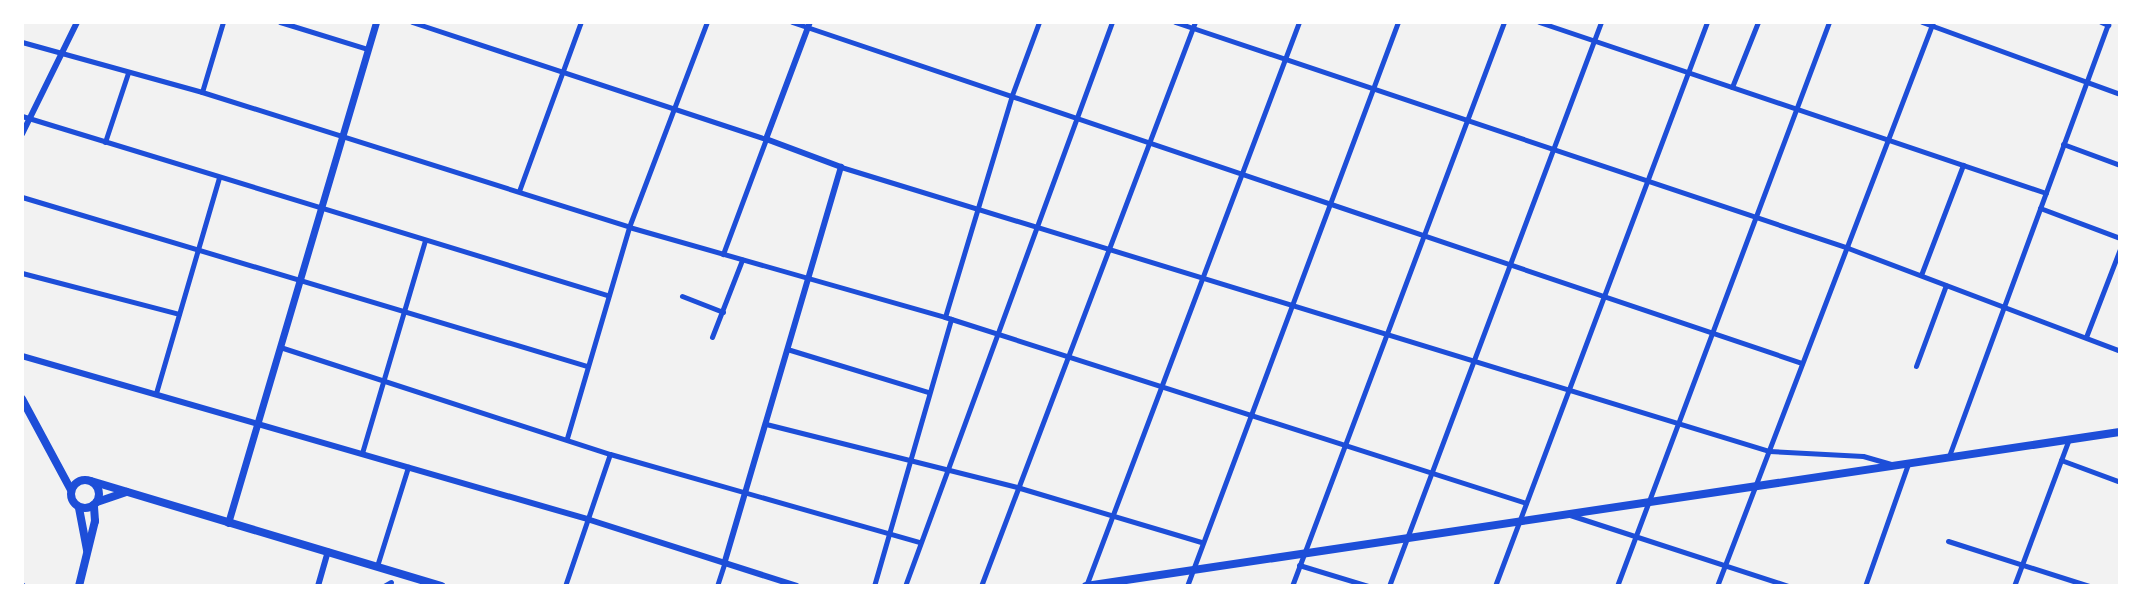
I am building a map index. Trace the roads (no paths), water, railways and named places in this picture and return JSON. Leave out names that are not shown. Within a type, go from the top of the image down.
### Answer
[{"type":"main road","points":[[228,523],[376,22]]},
{"type":"main road","points":[[22,399],[64,469],[79,508],[87,551]]},
{"type":"main road","points":[[1086,586],[2120,432]]},
{"type":"main road","points":[[64,469],[79,481],[91,481],[442,586]]},
{"type":"main road","points":[[71,490],[79,481]]},
{"type":"main road","points":[[79,586],[99,490],[91,481]]},
{"type":"main road","points":[[79,508],[126,492]]},
{"type":"street","points":[[22,134],[64,56],[77,22]]},
{"type":"street","points":[[202,92],[223,22]]},
{"type":"street","points":[[280,22],[368,49]]},
{"type":"street","points":[[412,22],[563,71],[673,112],[766,139],[976,211],[1769,451],[1863,456],[1896,465]]},
{"type":"street","points":[[519,191],[581,22]]},
{"type":"street","points":[[567,438],[629,227],[707,22]]},
{"type":"street","points":[[792,22],[809,25],[1802,363]]},
{"type":"street","points":[[874,586],[976,211],[1012,95],[1039,22]]},
{"type":"street","points":[[905,586],[1112,22]]},
{"type":"street","points":[[1175,22],[1194,25],[1848,248],[2120,351]]},
{"type":"street","points":[[1086,586],[1299,22]]},
{"type":"street","points":[[1187,586],[1398,22]]},
{"type":"street","points":[[1292,586],[1504,22]]},
{"type":"street","points":[[1539,22],[2046,193]]},
{"type":"street","points":[[1389,586],[1601,22]]},
{"type":"street","points":[[1495,586],[1707,22]]},
{"type":"street","points":[[1732,87],[1758,22]]},
{"type":"street","points":[[1617,586],[1829,22]]},
{"type":"street","points":[[1922,22],[2120,94]]},
{"type":"street","points":[[1949,457],[2109,23],[2101,22]]},
{"type":"street","points":[[1717,586],[1933,24]]},
{"type":"street","points":[[723,254],[809,25]]},
{"type":"street","points":[[981,586],[1106,250],[1194,25]]},
{"type":"street","points":[[22,42],[202,92],[341,139],[629,227],[948,318],[1526,503]]},
{"type":"street","points":[[105,142],[128,73]]},
{"type":"street","points":[[22,116],[607,295]]},
{"type":"street","points":[[2063,144],[2120,165]]},
{"type":"street","points":[[1921,275],[1963,165]]},
{"type":"street","points":[[717,586],[841,167]]},
{"type":"street","points":[[156,393],[219,178]]},
{"type":"street","points":[[22,197],[403,314],[587,366]]},
{"type":"street","points":[[2040,208],[2120,238]]},
{"type":"street","points":[[362,453],[425,240]]},
{"type":"street","points":[[2086,337],[2120,249]]},
{"type":"street","points":[[712,337],[742,260]]},
{"type":"street","points":[[22,273],[179,314]]},
{"type":"street","points":[[1916,366],[1946,285]]},
{"type":"street","points":[[682,296],[723,312]]},
{"type":"street","points":[[280,347],[610,454],[919,542]]},
{"type":"street","points":[[787,349],[928,392]]},
{"type":"street","points":[[22,356],[587,519],[797,586]]},
{"type":"street","points":[[766,424],[1020,488],[1201,542]]},
{"type":"street","points":[[2014,586],[2069,438]]},
{"type":"street","points":[[565,586],[610,454]]},
{"type":"street","points":[[2061,460],[2120,482]]},
{"type":"street","points":[[1865,586],[1908,463]]},
{"type":"street","points":[[377,566],[408,466]]},
{"type":"street","points":[[1565,514],[1788,586]]},
{"type":"street","points":[[1948,541],[2089,586]]},
{"type":"street","points":[[318,586],[328,550]]},
{"type":"street","points":[[1299,565],[1368,586]]},
{"type":"street","points":[[384,586],[391,582]]}]
